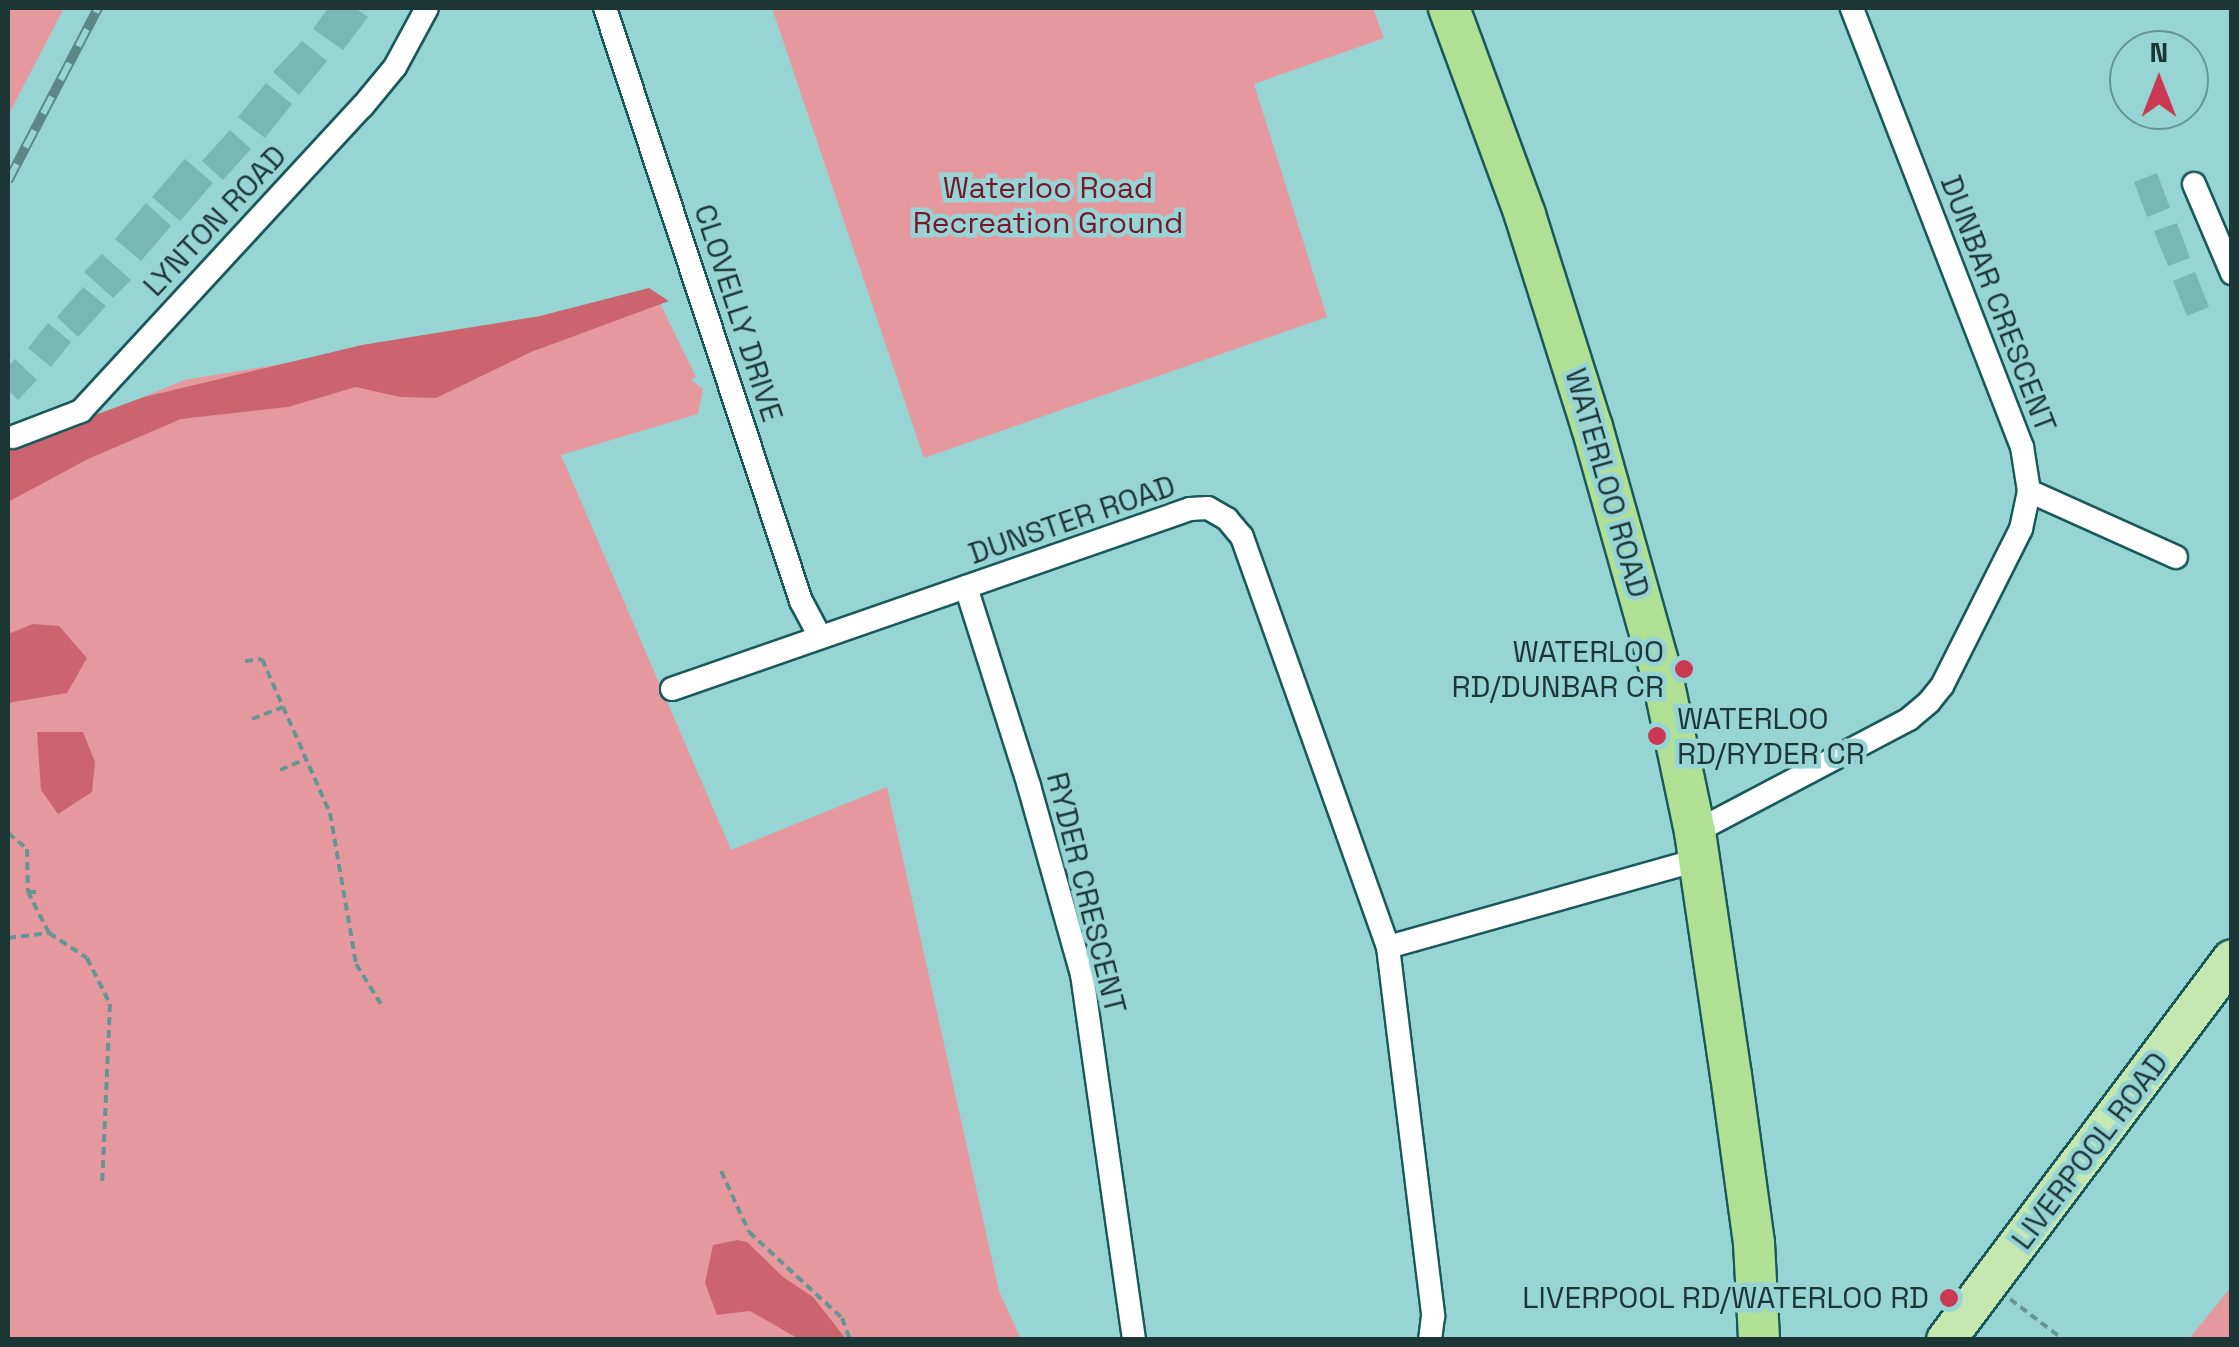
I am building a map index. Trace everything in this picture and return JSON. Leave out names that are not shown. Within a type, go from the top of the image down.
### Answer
[{"type":"highway","name":"WATERLOO ROAD","points":[[1452,8],[1525,215],[1592,428],[1663,680],[1696,846],[1731,1075],[1762,1336]]},
{"type":"main road","name":"LIVERPOOL ROAD","points":[[1946,1340],[2232,959]]},
{"type":"street","name":"LYNTON ROAD","points":[[14,437],[81,411],[362,106],[395,67],[427,8]]},
{"type":"street","name":"CLOVELLY DRIVE","points":[[606,8],[801,601],[818,635]]},
{"type":"street","name":"DUNBAR CRESCENT","points":[[1696,846],[1909,718],[1928,702],[1942,686],[2020,529],[2029,491],[2022,447],[1852,8]]},
{"type":"street","points":[[2194,184],[2222,226],[2232,273]]},
{"type":"street","points":[[2029,491],[2176,557]]},
{"type":"street","name":"DUNSTER ROAD","points":[[672,689],[818,635],[1190,509],[1208,508],[1226,519],[1242,537],[1388,947]]},
{"type":"street","name":"RYDER CRESCENT","points":[[966,587],[1029,786],[1082,974],[1134,1340]]},
{"type":"street","points":[[1430,1340],[1433,1316],[1388,947],[1696,846]]},
{"type":"path","points":[[246,661],[262,659],[330,813],[356,964],[381,1004]]},
{"type":"path","points":[[252,719],[282,707]]},
{"type":"path","points":[[280,770],[306,759]]},
{"type":"path","points":[[8,833],[28,849],[28,892],[49,933],[87,958],[110,1004],[102,1184]]},
{"type":"path","points":[[28,892],[38,892]]},
{"type":"path","points":[[8,938],[49,933]]},
{"type":"path","points":[[721,1172],[749,1232],[842,1318],[850,1340]]},
{"type":"path","points":[[1990,1284],[2064,1340]]},
{"type":"green space","points":[[8,8],[64,8],[8,116]]},
{"type":"green space","name":"Waterloo Road Recreation Ground","points":[[772,8],[1373,8],[1384,38],[1254,84],[1327,317],[924,458]]},
{"type":"green space","points":[[655,293],[696,377],[691,380],[703,389],[698,414],[561,455],[731,850],[887,787],[999,1291],[1021,1339],[8,1339],[8,454],[184,380],[545,321]]},
{"type":"green space","points":[[2231,1287],[2231,1339],[2189,1339]]},
{"type":"shaded area","points":[[649,288],[669,301],[531,352],[436,398],[400,397],[356,387],[288,407],[181,419],[88,459],[8,502],[8,447],[144,397],[362,345],[540,316]]},
{"type":"shaded area","points":[[33,624],[59,626],[87,658],[67,693],[8,703],[8,634]]},
{"type":"shaded area","points":[[37,732],[83,732],[95,762],[92,792],[58,814],[41,790]]},
{"type":"shaded area","points":[[747,1242],[783,1277],[813,1297],[846,1339],[799,1339],[750,1311],[717,1315],[705,1283],[713,1245]]},
{"type":"building","points":[[328,8],[355,8],[368,17],[343,50],[313,29]]},
{"type":"building","points":[[302,41],[327,61],[299,95],[273,72]]},
{"type":"building","points":[[266,83],[292,104],[265,138],[238,117]]},
{"type":"building","points":[[230,130],[251,149],[223,180],[202,161]]},
{"type":"building","points":[[185,159],[213,183],[180,221],[152,197]]},
{"type":"building","points":[[2157,173],[2170,208],[2147,217],[2134,182]]},
{"type":"building","points":[[146,203],[171,226],[141,261],[115,239]]},
{"type":"building","points":[[2177,223],[2190,258],[2168,266],[2154,231]]},
{"type":"building","points":[[102,254],[131,280],[113,298],[84,272]]},
{"type":"building","points":[[2195,272],[2209,307],[2187,316],[2173,281]]},
{"type":"building","points":[[83,287],[106,306],[78,337],[57,317]]},
{"type":"building","points":[[48,323],[71,342],[51,367],[28,348]]},
{"type":"building","points":[[15,359],[37,380],[18,400],[8,390],[8,367]]},
{"type":"railway","points":[[8,181],[98,8]]},
{"type":"place","name":"WATERLOO RD/DUNBAR CR","points":[[1684,669]]},
{"type":"place","name":"WATERLOO RD/RYDER CR","points":[[1657,736]]},
{"type":"place","name":"LIVERPOOL RD/WATERLOO RD","points":[[1949,1298]]}]
